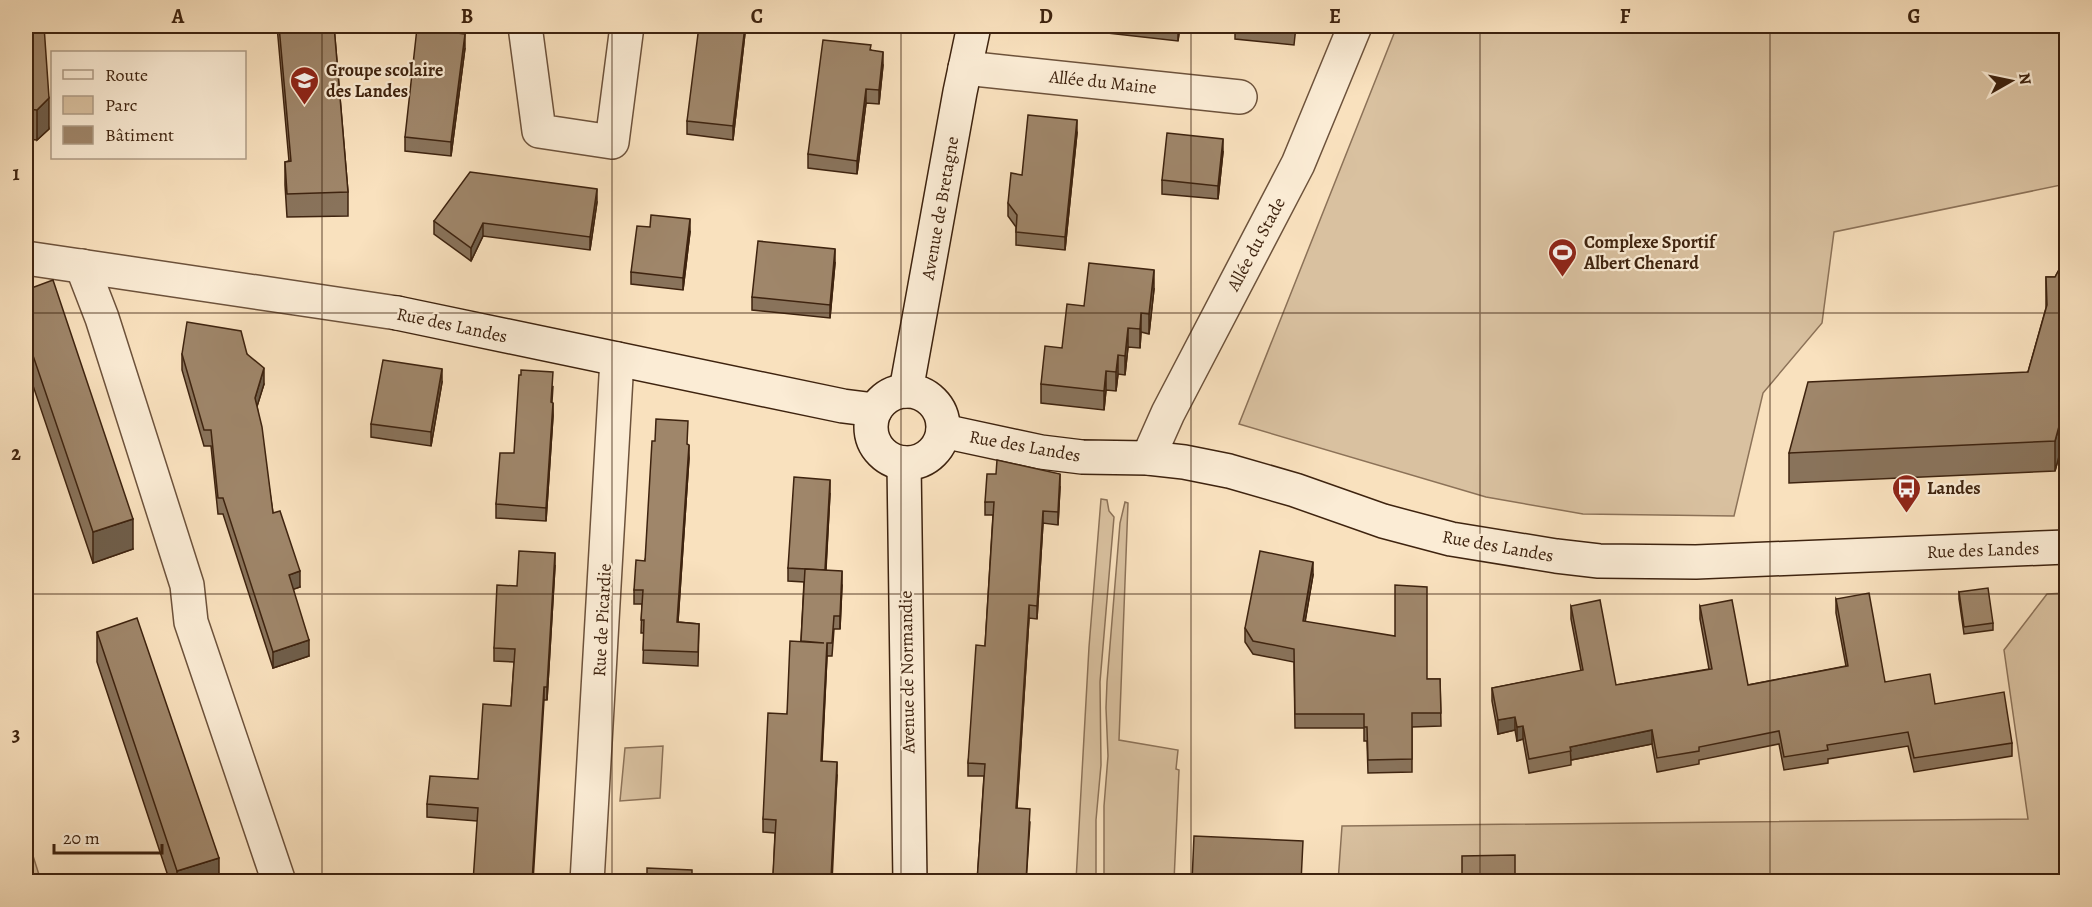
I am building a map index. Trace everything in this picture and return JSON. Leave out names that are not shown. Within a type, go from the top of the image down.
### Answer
[{"type":"street","points":[[525,26],[539,131],[612,142],[627,26]]},
{"type":"street","name":"Avenue de Bretagne","points":[[906,391],[974,26]]},
{"type":"street","name":"Allée du Stade","points":[[1148,458],[1168,413],[1298,164],[1355,26]]},
{"type":"street","name":"Allée du Maine","points":[[965,68],[1240,97]]},
{"type":"street","name":"Rue des Landes","points":[[26,258],[397,313],[843,406],[875,410]]},
{"type":"street","points":[[82,266],[102,318],[187,585],[191,622],[279,882]]},
{"type":"street","name":"Rue de Picardie","points":[[587,882],[617,359]]},
{"type":"street","points":[[906,391],[918,393],[931,400],[939,410],[943,431],[939,442],[925,458],[904,463],[892,459],[878,449],[874,442],[871,422],[875,410],[885,398],[896,392],[906,391]]},
{"type":"street","name":"Rue des Landes","points":[[943,431],[1041,452],[1082,457],[1148,458],[1184,462],[1229,471],[1295,490],[1383,521],[1451,539],[1599,561],[1696,562],[2067,547]]},
{"type":"street","name":"Avenue de Normandie","points":[[904,463],[910,882]]},
{"type":"green space","name":"Complexe Sportif Albert Chenard","points":[[1397,26],[2066,26],[2066,184],[1834,232],[1822,323],[1763,393],[1734,516],[1583,514],[1486,497],[1239,424]]},
{"type":"green space","points":[[1101,499],[1107,500],[1109,511],[1114,517],[1100,682],[1101,765],[1096,820],[1096,881],[1076,881],[1089,647]]},
{"type":"green space","points":[[1125,502],[1128,503],[1119,740],[1178,750],[1174,881],[1104,881],[1104,806],[1108,756],[1107,682],[1120,523]]},
{"type":"green space","points":[[2066,593],[2066,881],[1533,882],[1533,879],[1338,882],[1342,826],[2028,819],[2004,650],[2047,594]]},
{"type":"green space","points":[[663,746],[660,798],[620,801],[625,748]]},
{"type":"green space","points":[[26,834],[41,881],[26,881]]},
{"type":"building","points":[[26,26],[44,26],[49,98],[37,110],[26,109]]},
{"type":"building","points":[[279,26],[334,26],[348,192],[287,194],[285,162],[291,161]]},
{"type":"building","points":[[699,26],[745,26],[733,126],[687,121]]},
{"type":"building","points":[[1236,26],[1295,26],[1294,31]]},
{"type":"building","points":[[417,28],[465,34],[451,142],[405,137]]},
{"type":"building","points":[[823,40],[871,45],[870,50],[883,52],[879,90],[866,89],[857,161],[808,154]]},
{"type":"building","points":[[1028,115],[1077,120],[1065,237],[1016,232],[1017,215],[1008,203],[1011,173],[1022,175]]},
{"type":"building","points":[[1167,133],[1223,139],[1218,186],[1162,180]]},
{"type":"building","points":[[470,172],[597,189],[590,237],[483,223],[471,248],[434,221]]},
{"type":"building","points":[[651,215],[690,219],[683,278],[631,272],[637,226],[650,227]]},
{"type":"building","points":[[758,241],[835,249],[830,305],[752,297]]},
{"type":"building","points":[[2067,255],[2067,397],[2055,441],[1789,453],[1808,382],[2028,372],[2047,305],[2046,277],[2055,277]]},
{"type":"building","points":[[1089,263],[1154,270],[1149,314],[1141,313],[1140,329],[1128,328],[1125,356],[1118,355],[1116,372],[1106,371],[1104,391],[1041,384],[1045,346],[1062,348],[1067,304],[1084,306]]},
{"type":"building","points":[[53,280],[133,519],[93,532],[26,335],[26,290]]},
{"type":"building","points":[[187,322],[241,331],[247,354],[264,368],[255,398],[262,427],[273,513],[280,511],[300,571],[289,575],[309,640],[273,652],[223,498],[218,498],[211,430],[204,430],[182,354]]},
{"type":"building","points":[[383,360],[442,369],[431,432],[371,424]]},
{"type":"building","points":[[521,370],[553,372],[546,508],[496,504],[500,453],[514,453]]},
{"type":"building","points":[[656,419],[688,421],[687,444],[689,445],[677,622],[699,624],[698,652],[643,650],[644,620],[641,620],[643,590],[634,590],[636,560],[645,561],[652,441],[655,441]]},
{"type":"building","points":[[997,460],[1060,474],[1058,512],[1043,511],[1037,606],[1029,605],[1016,808],[1030,809],[1026,882],[977,882],[985,764],[968,763],[976,645],[985,646],[994,502],[985,502],[987,474],[996,474]]},
{"type":"building","points":[[794,477],[830,480],[825,570],[788,568]]},
{"type":"building","points":[[519,551],[555,553],[532,882],[473,882],[478,808],[427,804],[430,776],[478,779],[483,704],[511,706],[515,649],[494,648],[497,585],[517,586]]},
{"type":"building","points":[[1260,551],[1313,562],[1303,621],[1395,636],[1395,585],[1427,587],[1427,679],[1440,679],[1441,713],[1412,713],[1412,759],[1368,760],[1367,727],[1364,727],[1364,714],[1295,714],[1294,649],[1253,641],[1245,628]]},
{"type":"building","points":[[805,569],[842,571],[840,616],[834,616],[832,643],[827,643],[821,761],[837,762],[831,878],[773,874],[776,820],[763,819],[768,713],[787,714],[790,641],[824,643],[801,641]]},
{"type":"building","points":[[1988,588],[1993,623],[1964,627],[1959,592]]},
{"type":"building","points":[[1869,593],[1885,682],[1930,674],[1935,704],[2004,692],[2012,743],[1914,758],[1908,732],[1827,745],[1828,750],[1784,757],[1779,731],[1699,747],[1699,751],[1657,758],[1652,730],[1570,747],[1571,751],[1529,759],[1523,726],[1517,727],[1515,717],[1498,720],[1492,688],[1583,670],[1571,606],[1600,600],[1616,685],[1712,669],[1700,606],[1732,600],[1748,685],[1848,666],[1836,599]]},
{"type":"building","points":[[137,618],[219,858],[177,871],[97,632]]},
{"type":"building","points":[[26,640],[30,692],[26,697]]},
{"type":"building","points":[[1194,836],[1303,841],[1301,882],[1192,882]]},
{"type":"building","points":[[1515,855],[1515,882],[1462,882],[1462,856]]},
{"type":"building","points":[[647,868],[692,870],[692,882],[647,882]]},
{"type":"place","name":"Groupe scolaire des Landes","points":[[305,106]]},
{"type":"place","name":"Complexe Sportif Albert Chenard","points":[[1563,278]]},
{"type":"place","name":"Landes","points":[[1906,514]]}]
